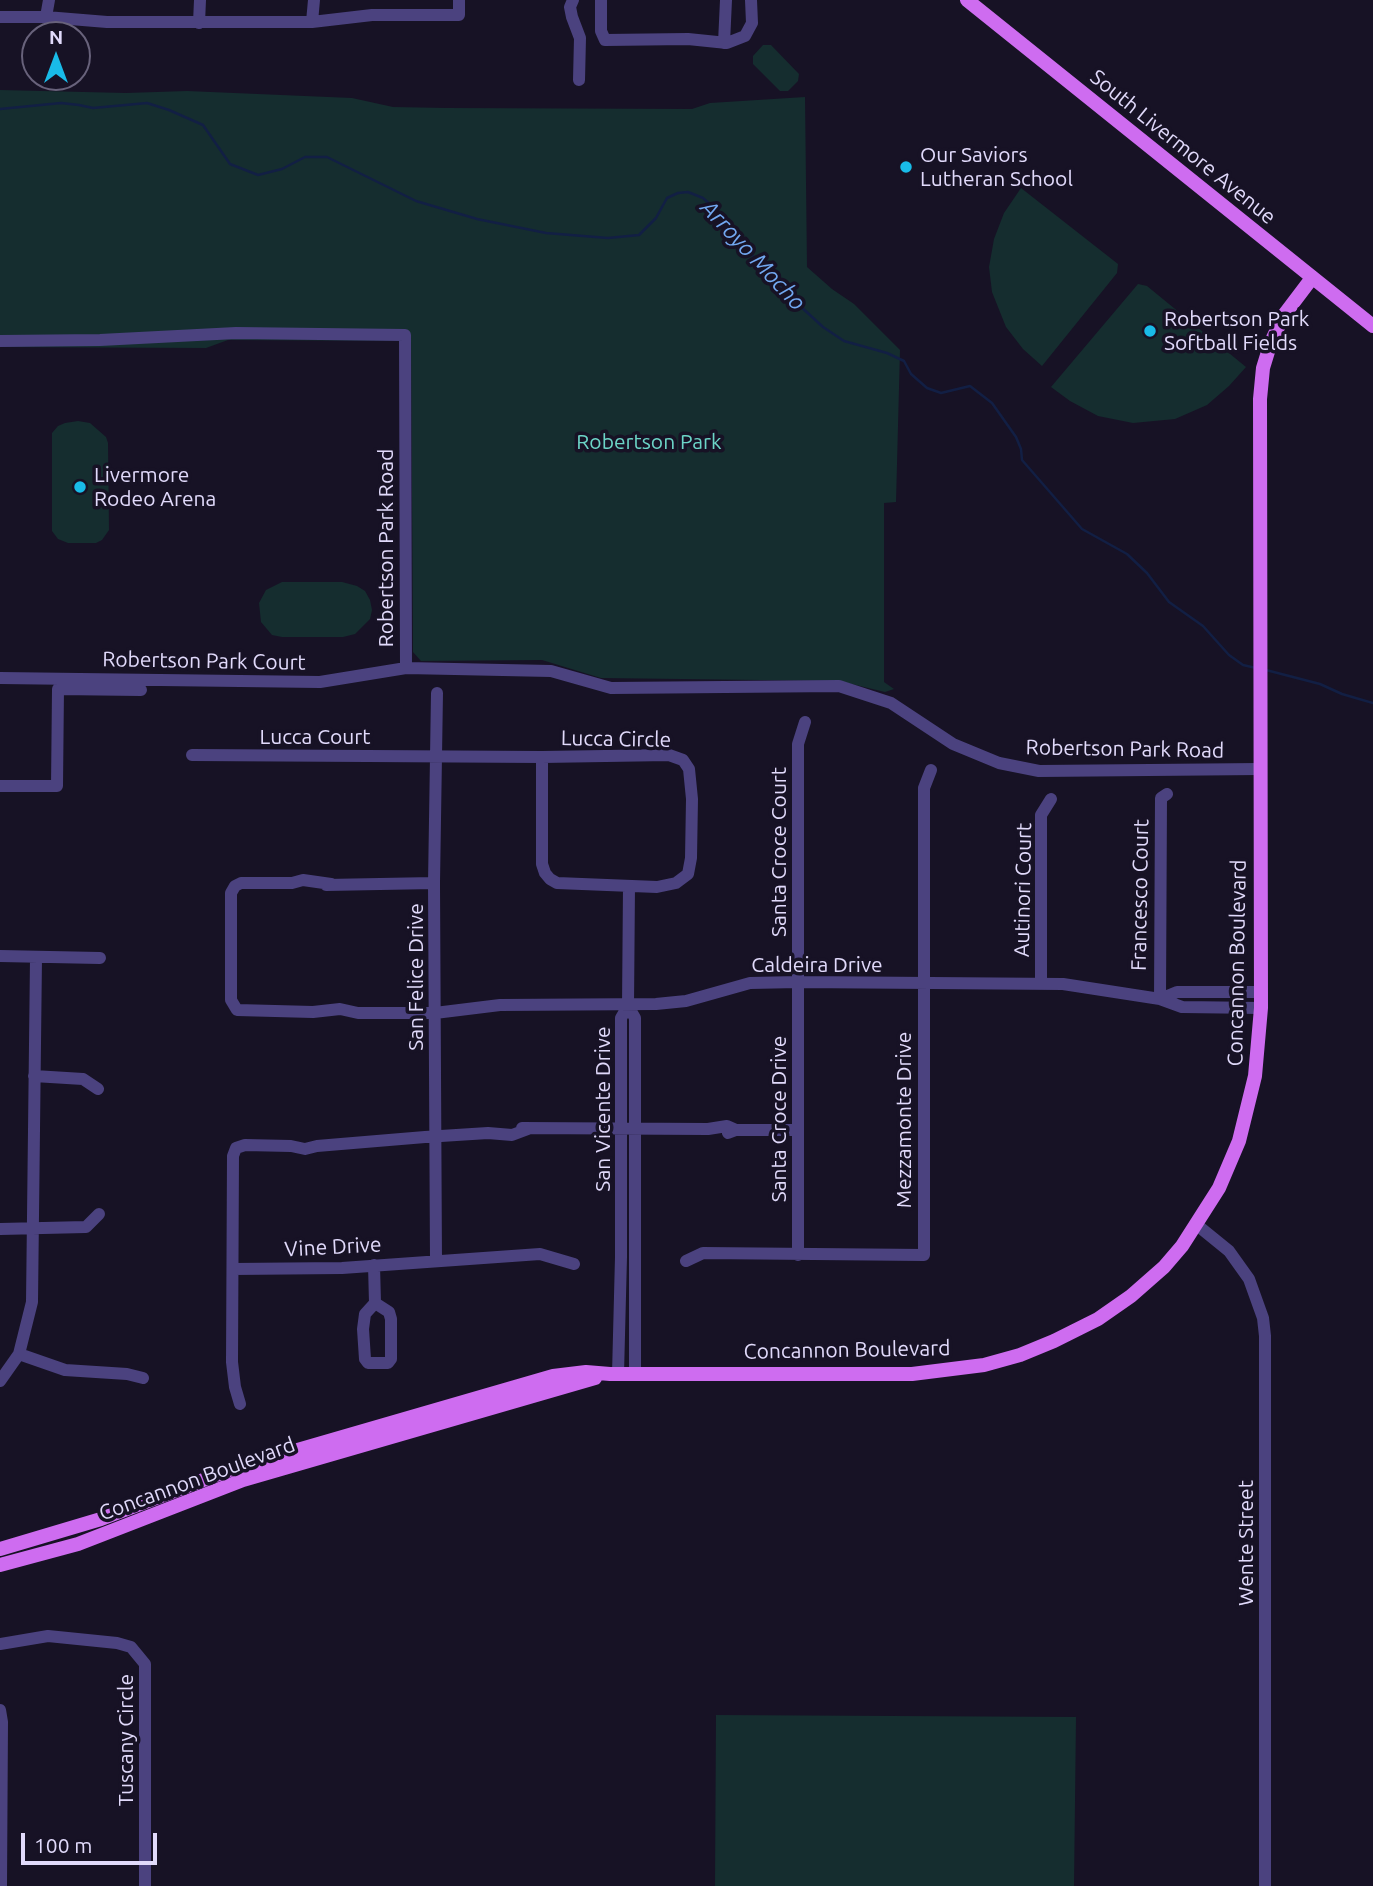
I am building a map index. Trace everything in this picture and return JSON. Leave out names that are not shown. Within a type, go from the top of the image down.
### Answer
[{"type":"main road","name":"South Livermore Avenue","points":[[967,0],[1373,326]]},
{"type":"main road","name":"Concannon Boulevard","points":[[0,1549],[101,1519],[232,1469],[524,1382],[553,1376],[586,1372],[912,1374],[984,1365],[1020,1355],[1098,1319],[1131,1296],[1164,1267],[1197,1225],[1230,1166],[1251,1100],[1256,1069],[1261,1009],[1260,412],[1263,368],[1271,342],[1284,315],[1312,278]]},
{"type":"main road","name":"Concannon Boulevard","points":[[0,1565],[78,1544],[243,1480],[614,1374]]},
{"type":"street","points":[[46,17],[49,0]]},
{"type":"street","points":[[199,23],[200,0]]},
{"type":"street","points":[[312,22],[314,0]]},
{"type":"street","points":[[0,17],[46,17],[107,22],[312,22],[372,15],[459,15],[459,0]]},
{"type":"street","points":[[573,0],[570,7],[580,38],[579,80]]},
{"type":"street","points":[[601,0],[602,37]]},
{"type":"street","points":[[724,43],[726,0]]},
{"type":"street","points":[[580,38],[724,43],[739,40],[745,36],[752,23],[751,0]]},
{"type":"street","name":"Robertson Park Road","points":[[0,341],[100,340],[236,333],[405,335],[406,668],[551,671],[611,688],[839,686],[891,704],[953,744],[999,763],[1039,771],[1260,769]]},
{"type":"street","name":"Robertson Park Court","points":[[0,678],[320,682],[406,668]]},
{"type":"street","points":[[0,786],[57,786],[58,689],[141,690]]},
{"type":"street","name":"San Felice Drive","points":[[436,1261],[437,693]]},
{"type":"street","name":"Santa Croce Court","points":[[798,982],[798,744],[805,722]]},
{"type":"street","name":"Lucca Court","points":[[192,755],[437,756]]},
{"type":"street","name":"Lucca Circle","points":[[437,756],[669,755],[686,763],[691,776],[691,858],[688,874],[667,886],[557,883],[545,873],[542,864],[542,757]]},
{"type":"street","name":"Mezzamonte Drive","points":[[798,1255],[923,1255],[924,788],[931,769]]},
{"type":"street","name":"Francesco Court","points":[[1160,999],[1161,798],[1167,794]]},
{"type":"street","name":"Autinori Court","points":[[1041,984],[1041,815],[1051,799]]},
{"type":"street","name":"Caldeira Drive","points":[[435,883],[331,884],[316,880],[241,883],[230,893],[231,1000],[235,1007],[240,1011],[313,1012],[329,1017],[358,1013],[435,1013],[500,1005],[628,1006],[686,1001],[750,983],[798,982],[1083,986],[1160,999],[1182,1007],[1261,1009]]},
{"type":"street","points":[[628,1006],[629,886]]},
{"type":"street","points":[[0,956],[100,958]]},
{"type":"street","points":[[0,1381],[19,1354],[32,1302],[35,1227],[36,958]]},
{"type":"street","name":"Santa Croce Drive","points":[[798,982],[798,1255]]},
{"type":"street","name":"Caldeira Drive","points":[[1160,999],[1177,992],[1261,992]]},
{"type":"street","name":"San Vicente Drive","points":[[614,1374],[621,1130],[621,1018],[628,1006],[635,1018],[635,1373]]},
{"type":"street","points":[[34,1076],[83,1079],[98,1089]]},
{"type":"street","points":[[240,1404],[232,1362],[233,1156],[236,1148],[245,1145],[291,1146],[304,1141],[317,1146],[488,1133],[512,1135],[528,1129],[708,1129],[727,1126],[736,1130],[798,1130]]},
{"type":"street","points":[[0,1229],[86,1227],[99,1214]]},
{"type":"street","name":"Wente Street","points":[[1197,1225],[1229,1251],[1249,1279],[1264,1318],[1265,1886]]},
{"type":"street","points":[[687,1261],[703,1252],[798,1255]]},
{"type":"street","name":"Vine Drive","points":[[233,1269],[310,1269],[540,1254],[574,1264]]},
{"type":"street","points":[[374,1265],[376,1303]]},
{"type":"street","points":[[19,1354],[65,1370],[127,1374],[143,1378]]},
{"type":"street","name":"Tuscany Circle","points":[[0,1644],[48,1636],[117,1643],[131,1647],[145,1664],[145,1886]]},
{"type":"street","points":[[0,1710],[1,1886]]},
{"type":"green space","points":[[763,45],[771,45],[799,74],[798,81],[788,91],[780,91],[753,64],[753,56]]},
{"type":"green space","name":"Robertson Park","points":[[0,90],[126,93],[187,91],[352,98],[393,107],[446,108],[692,109],[710,103],[805,97],[807,267],[854,304],[900,350],[896,502],[884,503],[884,682],[894,689],[885,692],[839,681],[601,678],[542,660],[421,661],[413,652],[411,341],[228,340],[206,348],[0,347]]},
{"type":"green space","name":"Robertson Park Softball Fields","points":[[1021,188],[1118,264],[1117,273],[1042,366],[1023,349],[1006,327],[992,292],[989,267],[994,239],[1004,213]]},
{"type":"green space","name":"Robertson Park Softball Fields","points":[[1138,284],[1147,286],[1246,367],[1207,405],[1175,419],[1133,423],[1098,416],[1051,387]]},
{"type":"green space","name":"Livermore Rodeo Arena","points":[[78,421],[90,423],[106,437],[108,443],[109,530],[102,540],[96,543],[68,543],[58,539],[52,531],[52,433],[58,426]]},
{"type":"green space","points":[[282,582],[342,582],[357,586],[365,591],[370,600],[370,619],[355,634],[343,637],[272,635],[261,622],[259,603],[266,590]]},
{"type":"green space","points":[[716,1715],[1076,1717],[1074,1886],[715,1886]]},
{"type":"waterway","name":"Arroyo Mocho","points":[[0,109],[61,103],[93,108],[147,103],[203,125],[230,164],[258,175],[282,169],[305,157],[327,157],[416,201],[477,219],[546,233],[608,238],[639,235],[656,218],[667,198],[688,192],[703,198],[774,282],[823,327],[844,341],[887,353],[904,361],[911,374],[927,388],[941,393],[970,386],[992,403],[1016,437],[1022,460],[1082,529],[1127,554],[1147,573],[1169,602],[1203,626],[1229,655],[1243,665],[1256,668]]},
{"type":"waterway","name":"Arroyo Mocho","points":[[1266,670],[1320,684],[1373,703]]},
{"type":"place","name":"Our Saviors Lutheran School","points":[[906,167]]},
{"type":"place","name":"Robertson Park Softball Fields","points":[[1150,331]]},
{"type":"place","name":"Livermore Rodeo Arena","points":[[80,487]]}]
